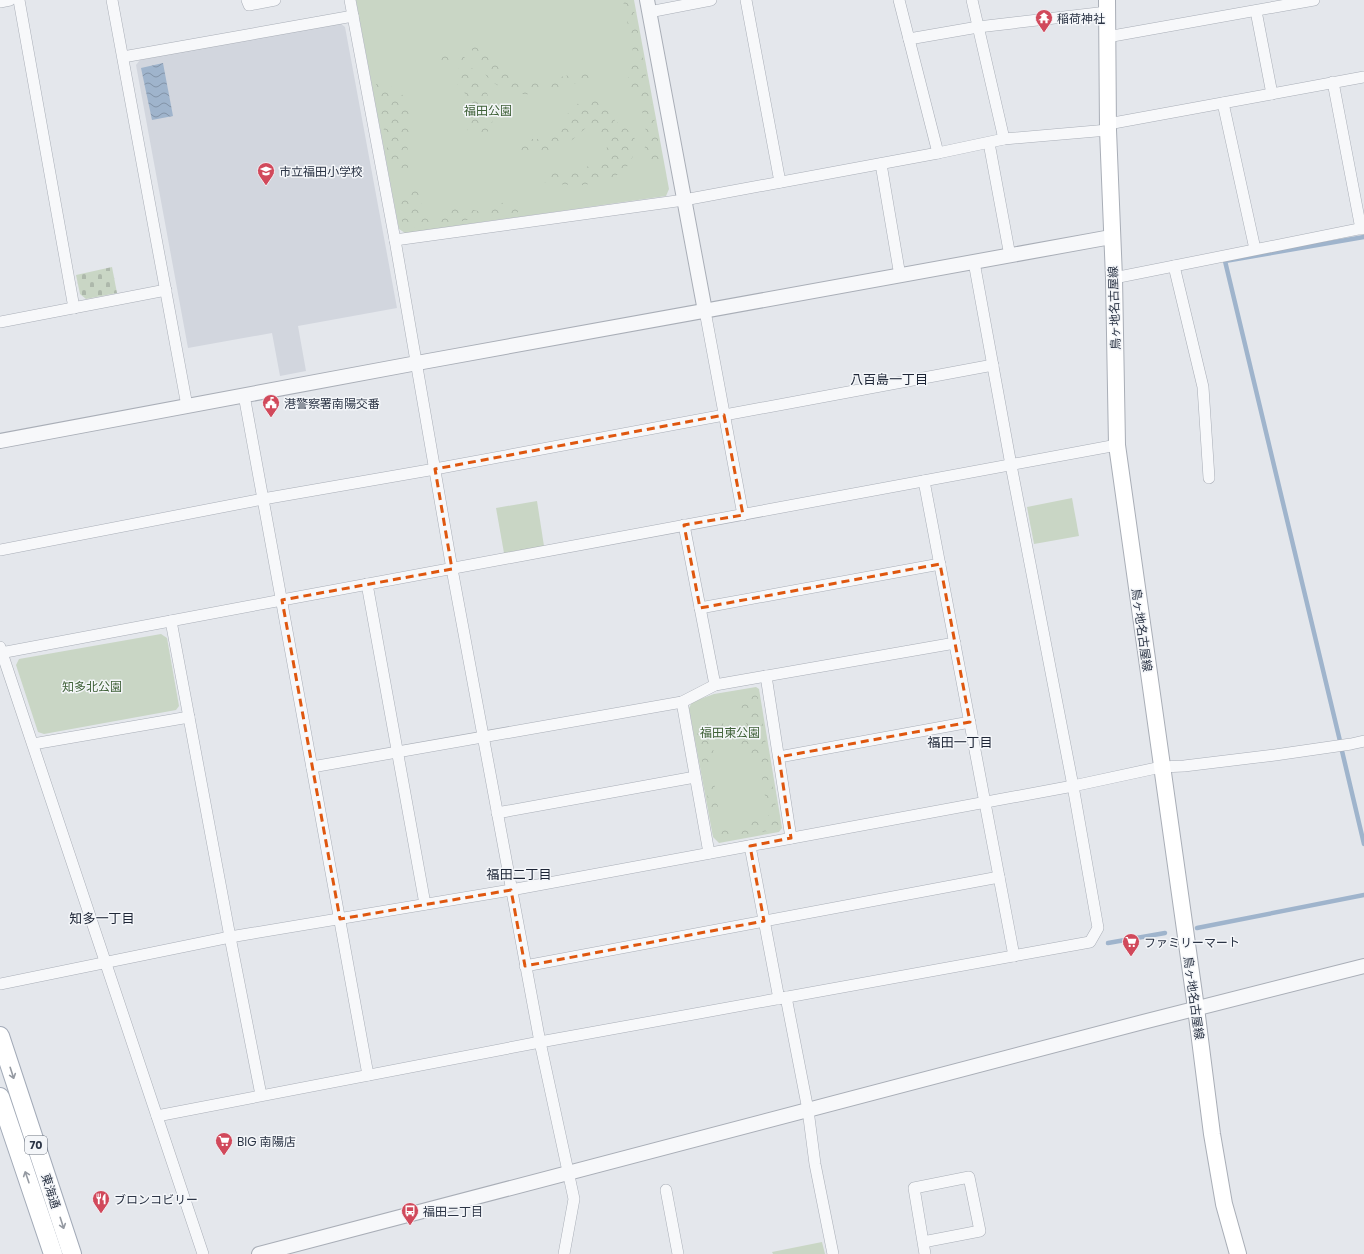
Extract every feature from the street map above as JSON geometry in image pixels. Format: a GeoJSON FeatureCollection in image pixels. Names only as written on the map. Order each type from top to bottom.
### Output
{"type":"FeatureCollection","features":[{"type":"Feature","properties":{"kind":"main road","name":"鳥ヶ地名古屋線"},"geometry":{"type":"LineString","coordinates":[[1107,6],[1108,127],[1111,237],[1114,278],[1117,446],[1196,1008],[1213,1141],[1224,1204],[1238,1254]]}},
{"type":"Feature","properties":{"kind":"main road","name":"東海通"},"geometry":{"type":"LineString","coordinates":[[0,1036],[72,1254]]}},
{"type":"Feature","properties":{"kind":"main road","name":"東海通"},"geometry":{"type":"LineString","coordinates":[[0,1097],[53,1254]]}},
{"type":"Feature","properties":{"kind":"street"},"geometry":{"type":"LineString","coordinates":[[0,2],[10,0]]}},
{"type":"Feature","properties":{"kind":"street"},"geometry":{"type":"LineString","coordinates":[[19,0],[74,308]]}},
{"type":"Feature","properties":{"kind":"street"},"geometry":{"type":"LineString","coordinates":[[112,0],[187,406]]}},
{"type":"Feature","properties":{"kind":"street"},"geometry":{"type":"LineString","coordinates":[[248,0],[249,5],[275,0]]}},
{"type":"Feature","properties":{"kind":"street"},"geometry":{"type":"LineString","coordinates":[[350,0],[396,240],[452,568],[525,966],[574,1199],[564,1254]]}},
{"type":"Feature","properties":{"kind":"street"},"geometry":{"type":"LineString","coordinates":[[710,0],[648,6],[743,515]]}},
{"type":"Feature","properties":{"kind":"street"},"geometry":{"type":"LineString","coordinates":[[746,0],[780,182]]}},
{"type":"Feature","properties":{"kind":"street"},"geometry":{"type":"LineString","coordinates":[[899,0],[938,153]]}},
{"type":"Feature","properties":{"kind":"street"},"geometry":{"type":"LineString","coordinates":[[972,0],[1004,139]]}},
{"type":"Feature","properties":{"kind":"street"},"geometry":{"type":"LineString","coordinates":[[1107,37],[1314,0]]}},
{"type":"Feature","properties":{"kind":"street"},"geometry":{"type":"LineString","coordinates":[[909,39],[1107,6]]}},
{"type":"Feature","properties":{"kind":"street"},"geometry":{"type":"LineString","coordinates":[[1256,11],[1272,94]]}},
{"type":"Feature","properties":{"kind":"street"},"geometry":{"type":"LineString","coordinates":[[123,57],[353,16]]}},
{"type":"Feature","properties":{"kind":"street"},"geometry":{"type":"LineString","coordinates":[[396,240],[684,200],[938,153],[1004,139],[1108,127],[1364,76]]}},
{"type":"Feature","properties":{"kind":"street"},"geometry":{"type":"LineString","coordinates":[[1114,278],[1362,228],[1333,82]]}},
{"type":"Feature","properties":{"kind":"street"},"geometry":{"type":"LineString","coordinates":[[1223,103],[1255,250]]}},
{"type":"Feature","properties":{"kind":"street"},"geometry":{"type":"LineString","coordinates":[[989,142],[1010,256]]}},
{"type":"Feature","properties":{"kind":"street"},"geometry":{"type":"LineString","coordinates":[[880,164],[900,276]]}},
{"type":"Feature","properties":{"kind":"street"},"geometry":{"type":"LineString","coordinates":[[0,441],[416,363],[1111,237]]}},
{"type":"Feature","properties":{"kind":"street"},"geometry":{"type":"LineString","coordinates":[[157,1116],[540,1042],[1090,942],[1098,928],[1073,786],[1011,465],[974,262]]}},
{"type":"Feature","properties":{"kind":"street"},"geometry":{"type":"LineString","coordinates":[[1174,266],[1203,387],[1210,478]]}},
{"type":"Feature","properties":{"kind":"street"},"geometry":{"type":"LineString","coordinates":[[0,322],[166,290]]}},
{"type":"Feature","properties":{"kind":"street"},"geometry":{"type":"LineString","coordinates":[[0,550],[263,499],[435,469],[993,365]]}},
{"type":"Feature","properties":{"kind":"street"},"geometry":{"type":"LineString","coordinates":[[244,395],[368,1075]]}},
{"type":"Feature","properties":{"kind":"street"},"geometry":{"type":"LineString","coordinates":[[203,1254],[1,651],[171,621],[1117,446]]}},
{"type":"Feature","properties":{"kind":"street"},"geometry":{"type":"LineString","coordinates":[[924,481],[1014,956]]}},
{"type":"Feature","properties":{"kind":"street"},"geometry":{"type":"LineString","coordinates":[[684,526],[715,685]]}},
{"type":"Feature","properties":{"kind":"street"},"geometry":{"type":"LineString","coordinates":[[700,608],[940,564]]}},
{"type":"Feature","properties":{"kind":"street"},"geometry":{"type":"LineString","coordinates":[[367,584],[425,904]]}},
{"type":"Feature","properties":{"kind":"street"},"geometry":{"type":"LineString","coordinates":[[171,621],[261,1095]]}},
{"type":"Feature","properties":{"kind":"street"},"geometry":{"type":"LineString","coordinates":[[312,768],[682,702],[715,685],[955,643]]}},
{"type":"Feature","properties":{"kind":"street"},"geometry":{"type":"LineString","coordinates":[[766,676],[791,838]]}},
{"type":"Feature","properties":{"kind":"street"},"geometry":{"type":"LineString","coordinates":[[682,702],[709,853]]}},
{"type":"Feature","properties":{"kind":"street"},"geometry":{"type":"LineString","coordinates":[[33,744],[189,717]]}},
{"type":"Feature","properties":{"kind":"street"},"geometry":{"type":"LineString","coordinates":[[778,757],[970,722]]}},
{"type":"Feature","properties":{"kind":"street"},"geometry":{"type":"LineString","coordinates":[[0,984],[230,937],[511,890],[1073,786],[1161,767],[1184,766],[1268,756],[1364,741]]}},
{"type":"Feature","properties":{"kind":"street"},"geometry":{"type":"LineString","coordinates":[[497,814],[695,777]]}},
{"type":"Feature","properties":{"kind":"street"},"geometry":{"type":"LineString","coordinates":[[750,846],[764,921],[808,1110],[815,1164],[833,1254]]}},
{"type":"Feature","properties":{"kind":"street"},"geometry":{"type":"LineString","coordinates":[[525,966],[999,877]]}},
{"type":"Feature","properties":{"kind":"street"},"geometry":{"type":"LineString","coordinates":[[259,1254],[1196,1008],[1364,966]]}},
{"type":"Feature","properties":{"kind":"street"},"geometry":{"type":"LineString","coordinates":[[922,1242],[980,1231],[968,1177],[914,1188],[922,1242],[924,1254]]}},
{"type":"Feature","properties":{"kind":"street"},"geometry":{"type":"LineString","coordinates":[[666,1190],[678,1254]]}},
{"type":"Feature","properties":{"kind":"highlighted area"},"geometry":{"type":"Polygon","coordinates":[[[724,415],[743,515],[684,525],[700,608],[940,564],[970,722],[779,757],[791,838],[750,846],[764,921],[525,966],[511,890],[340,919],[282,600],[452,569],[435,469],[724,415]]]}},
{"type":"Feature","properties":{"kind":"shaded area","name":"市立福田小学校"},"geometry":{"type":"Polygon","coordinates":[[[339,22],[345,27],[397,308],[298,326],[306,371],[280,376],[272,333],[188,348],[136,65],[140,60],[339,22]]]}},
{"type":"Feature","properties":{"kind":"green space","name":"福田公園"},"geometry":{"type":"Polygon","coordinates":[[[356,0],[634,0],[669,189],[666,196],[405,233],[399,229],[356,0]]]}},
{"type":"Feature","properties":{"kind":"green space"},"geometry":{"type":"Polygon","coordinates":[[[623,0],[632,0],[662,161],[658,163],[652,164],[644,158],[646,132],[643,114],[628,85],[628,78],[634,57],[623,0]]]}},
{"type":"Feature","properties":{"kind":"green space"},"geometry":{"type":"Polygon","coordinates":[[[472,42],[522,85],[589,71],[593,74],[594,79],[530,94],[520,94],[496,85],[488,78],[471,48],[470,44],[472,42]]]}},
{"type":"Feature","properties":{"kind":"green space"},"geometry":{"type":"Polygon","coordinates":[[[461,52],[480,79],[488,96],[491,106],[492,129],[482,134],[477,135],[472,133],[465,126],[467,101],[464,92],[454,81],[455,75],[459,69],[456,61],[453,61],[446,67],[441,68],[437,65],[441,56],[461,52]]]}},
{"type":"Feature","properties":{"kind":"green space"},"geometry":{"type":"Polygon","coordinates":[[[384,79],[390,84],[393,91],[405,96],[409,104],[411,115],[411,133],[407,144],[409,160],[408,168],[401,171],[393,171],[390,165],[376,85],[378,81],[384,79]]]}},
{"type":"Feature","properties":{"kind":"green space"},"geometry":{"type":"Polygon","coordinates":[[[586,99],[597,100],[610,106],[615,121],[632,134],[636,145],[632,159],[627,167],[621,172],[613,177],[594,184],[572,185],[543,182],[545,175],[553,170],[569,172],[579,170],[592,165],[606,153],[607,147],[601,134],[600,125],[595,123],[588,126],[572,140],[545,152],[538,151],[529,156],[520,155],[517,150],[521,142],[531,139],[541,139],[551,133],[574,106],[586,99]]]}},
{"type":"Feature","properties":{"kind":"green space"},"geometry":{"type":"Polygon","coordinates":[[[403,191],[418,191],[424,214],[432,216],[458,207],[484,211],[499,203],[508,206],[520,204],[520,209],[517,213],[477,218],[438,226],[430,224],[410,228],[405,227],[403,223],[399,204],[403,191]]]}},
{"type":"Feature","properties":{"kind":"green space"},"geometry":{"type":"Polygon","coordinates":[[[112,267],[117,293],[86,299],[80,294],[76,275],[112,267]]]}},
{"type":"Feature","properties":{"kind":"green space"},"geometry":{"type":"Polygon","coordinates":[[[1072,498],[1079,536],[1034,544],[1027,507],[1072,498]]]}},
{"type":"Feature","properties":{"kind":"green space"},"geometry":{"type":"Polygon","coordinates":[[[537,501],[544,546],[504,553],[496,508],[537,501]]]}},
{"type":"Feature","properties":{"kind":"green space","name":"知多北公園"},"geometry":{"type":"Polygon","coordinates":[[[161,634],[167,638],[179,706],[176,710],[44,734],[38,732],[16,665],[19,659],[161,634]]]}},
{"type":"Feature","properties":{"kind":"green space","name":"福田東公園"},"geometry":{"type":"Polygon","coordinates":[[[756,687],[759,689],[782,828],[779,832],[719,843],[713,837],[689,708],[692,702],[714,694],[756,687]]]}},
{"type":"Feature","properties":{"kind":"green space"},"geometry":{"type":"Polygon","coordinates":[[[756,692],[759,701],[779,826],[778,829],[721,840],[718,839],[715,834],[722,830],[750,824],[754,820],[767,819],[769,810],[762,783],[763,767],[760,758],[757,754],[743,754],[738,747],[740,736],[746,735],[750,731],[744,719],[741,699],[738,693],[756,692]]]}},
{"type":"Feature","properties":{"kind":"green space"},"geometry":{"type":"Polygon","coordinates":[[[714,718],[722,720],[723,730],[711,740],[714,753],[710,766],[706,768],[703,766],[697,736],[698,732],[714,718]]]}},
{"type":"Feature","properties":{"kind":"green space"},"geometry":{"type":"Polygon","coordinates":[[[711,783],[714,784],[716,790],[716,799],[720,815],[715,821],[711,817],[706,789],[706,787],[711,783]]]}},
{"type":"Feature","properties":{"kind":"green space"},"geometry":{"type":"Polygon","coordinates":[[[822,1242],[825,1254],[773,1254],[772,1252],[822,1242]]]}},
{"type":"Feature","properties":{"kind":"water"},"geometry":{"type":"Polygon","coordinates":[[[163,63],[173,116],[152,120],[141,68],[163,63]]]}},
{"type":"Feature","properties":{"kind":"waterway"},"geometry":{"type":"LineString","coordinates":[[1340,741],[1225,261],[1364,237]]}},
{"type":"Feature","properties":{"kind":"waterway"},"geometry":{"type":"LineString","coordinates":[[1342,751],[1364,844]]}},
{"type":"Feature","properties":{"kind":"waterway"},"geometry":{"type":"LineString","coordinates":[[1197,928],[1364,895]]}},
{"type":"Feature","properties":{"kind":"waterway"},"geometry":{"type":"LineString","coordinates":[[1108,943],[1165,933]]}},
{"type":"Feature","properties":{"kind":"place","name":"稲荷神社"},"geometry":{"type":"Point","coordinates":[1044,33]}},
{"type":"Feature","properties":{"kind":"place","name":"市立福田小学校"},"geometry":{"type":"Point","coordinates":[266,186]}},
{"type":"Feature","properties":{"kind":"place","name":"港警察署南陽交番"},"geometry":{"type":"Point","coordinates":[271,418]}},
{"type":"Feature","properties":{"kind":"place","name":"ファミリーマート"},"geometry":{"type":"Point","coordinates":[1131,957]}},
{"type":"Feature","properties":{"kind":"place","name":"BIG 南陽店"},"geometry":{"type":"Point","coordinates":[224,1156]}},
{"type":"Feature","properties":{"kind":"place","name":"ブロンコビリー"},"geometry":{"type":"Point","coordinates":[101,1214]}},
{"type":"Feature","properties":{"kind":"place","name":"福田二丁目"},"geometry":{"type":"Point","coordinates":[410,1226]}},
{"type":"Feature","properties":{"kind":"district","name":"八百島一丁目"},"geometry":{"type":"Point","coordinates":[889,379]}},
{"type":"Feature","properties":{"kind":"district","name":"福田一丁目"},"geometry":{"type":"Point","coordinates":[960,742]}},
{"type":"Feature","properties":{"kind":"district","name":"福田二丁目"},"geometry":{"type":"Point","coordinates":[519,874]}},
{"type":"Feature","properties":{"kind":"district","name":"知多一丁目"},"geometry":{"type":"Point","coordinates":[102,918]}}]}
